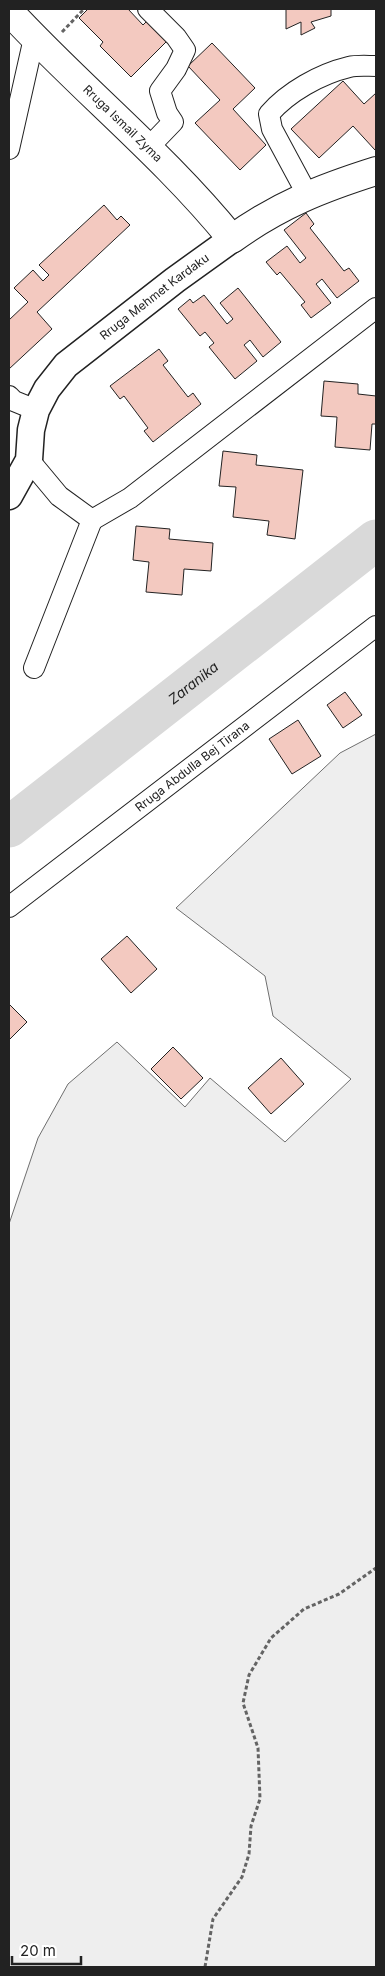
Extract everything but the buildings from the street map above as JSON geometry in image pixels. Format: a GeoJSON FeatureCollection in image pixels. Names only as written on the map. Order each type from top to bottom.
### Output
{"type":"FeatureCollection","features":[{"type":"Feature","properties":{"kind":"main road","name":"Rruga Ismail Zyma"},"geometry":{"type":"LineString","coordinates":[[9,11],[203,202],[232,239]]}},
{"type":"Feature","properties":{"kind":"main road","name":"Rruga Mehmet Kardaku"},"geometry":{"type":"LineString","coordinates":[[232,239],[256,222],[307,194],[376,171]]}},
{"type":"Feature","properties":{"kind":"street"},"geometry":{"type":"LineString","coordinates":[[148,9],[176,37],[185,50],[176,69],[160,91],[167,113],[173,122],[148,148]]}},
{"type":"Feature","properties":{"kind":"street"},"geometry":{"type":"LineString","coordinates":[[9,149],[40,43]]}},
{"type":"Feature","properties":{"kind":"street"},"geometry":{"type":"LineString","coordinates":[[307,194],[272,129],[268,114],[280,102],[321,77],[350,67],[376,66]]}},
{"type":"Feature","properties":{"kind":"street","name":"Rruga Mehmet Kardaku"},"geometry":{"type":"LineString","coordinates":[[9,496],[29,460],[31,430],[36,410],[47,389],[66,366],[175,280],[232,239]]}},
{"type":"Feature","properties":{"kind":"street"},"geometry":{"type":"LineString","coordinates":[[34,668],[92,520],[130,498],[376,308]]}},
{"type":"Feature","properties":{"kind":"street"},"geometry":{"type":"LineString","coordinates":[[9,396],[14,401],[36,410]]}},
{"type":"Feature","properties":{"kind":"street"},"geometry":{"type":"LineString","coordinates":[[29,460],[59,496],[92,520]]}},
{"type":"Feature","properties":{"kind":"street","name":"Rruga Abdulla Bej Tirana"},"geometry":{"type":"LineString","coordinates":[[9,907],[376,626]]}},
{"type":"Feature","properties":{"kind":"path"},"geometry":{"type":"LineString","coordinates":[[40,43],[84,9]]}},
{"type":"Feature","properties":{"kind":"path"},"geometry":{"type":"LineString","coordinates":[[204,1967],[213,1919],[242,1877],[249,1854],[251,1826],[260,1800],[258,1748],[243,1703],[249,1674],[271,1638],[304,1609],[339,1594],[376,1568]]}},
{"type":"Feature","properties":{"kind":"shaded area"},"geometry":{"type":"Polygon","coordinates":[[[376,734],[376,1967],[9,1967],[9,1224],[38,1138],[68,1084],[117,1042],[185,1107],[210,1078],[285,1142],[351,1079],[273,1016],[265,976],[176,908],[340,753],[376,734]]]}},
{"type":"Feature","properties":{"kind":"waterway","name":"Zaranika"},"geometry":{"type":"LineString","coordinates":[[9,827],[376,540]]}}]}
